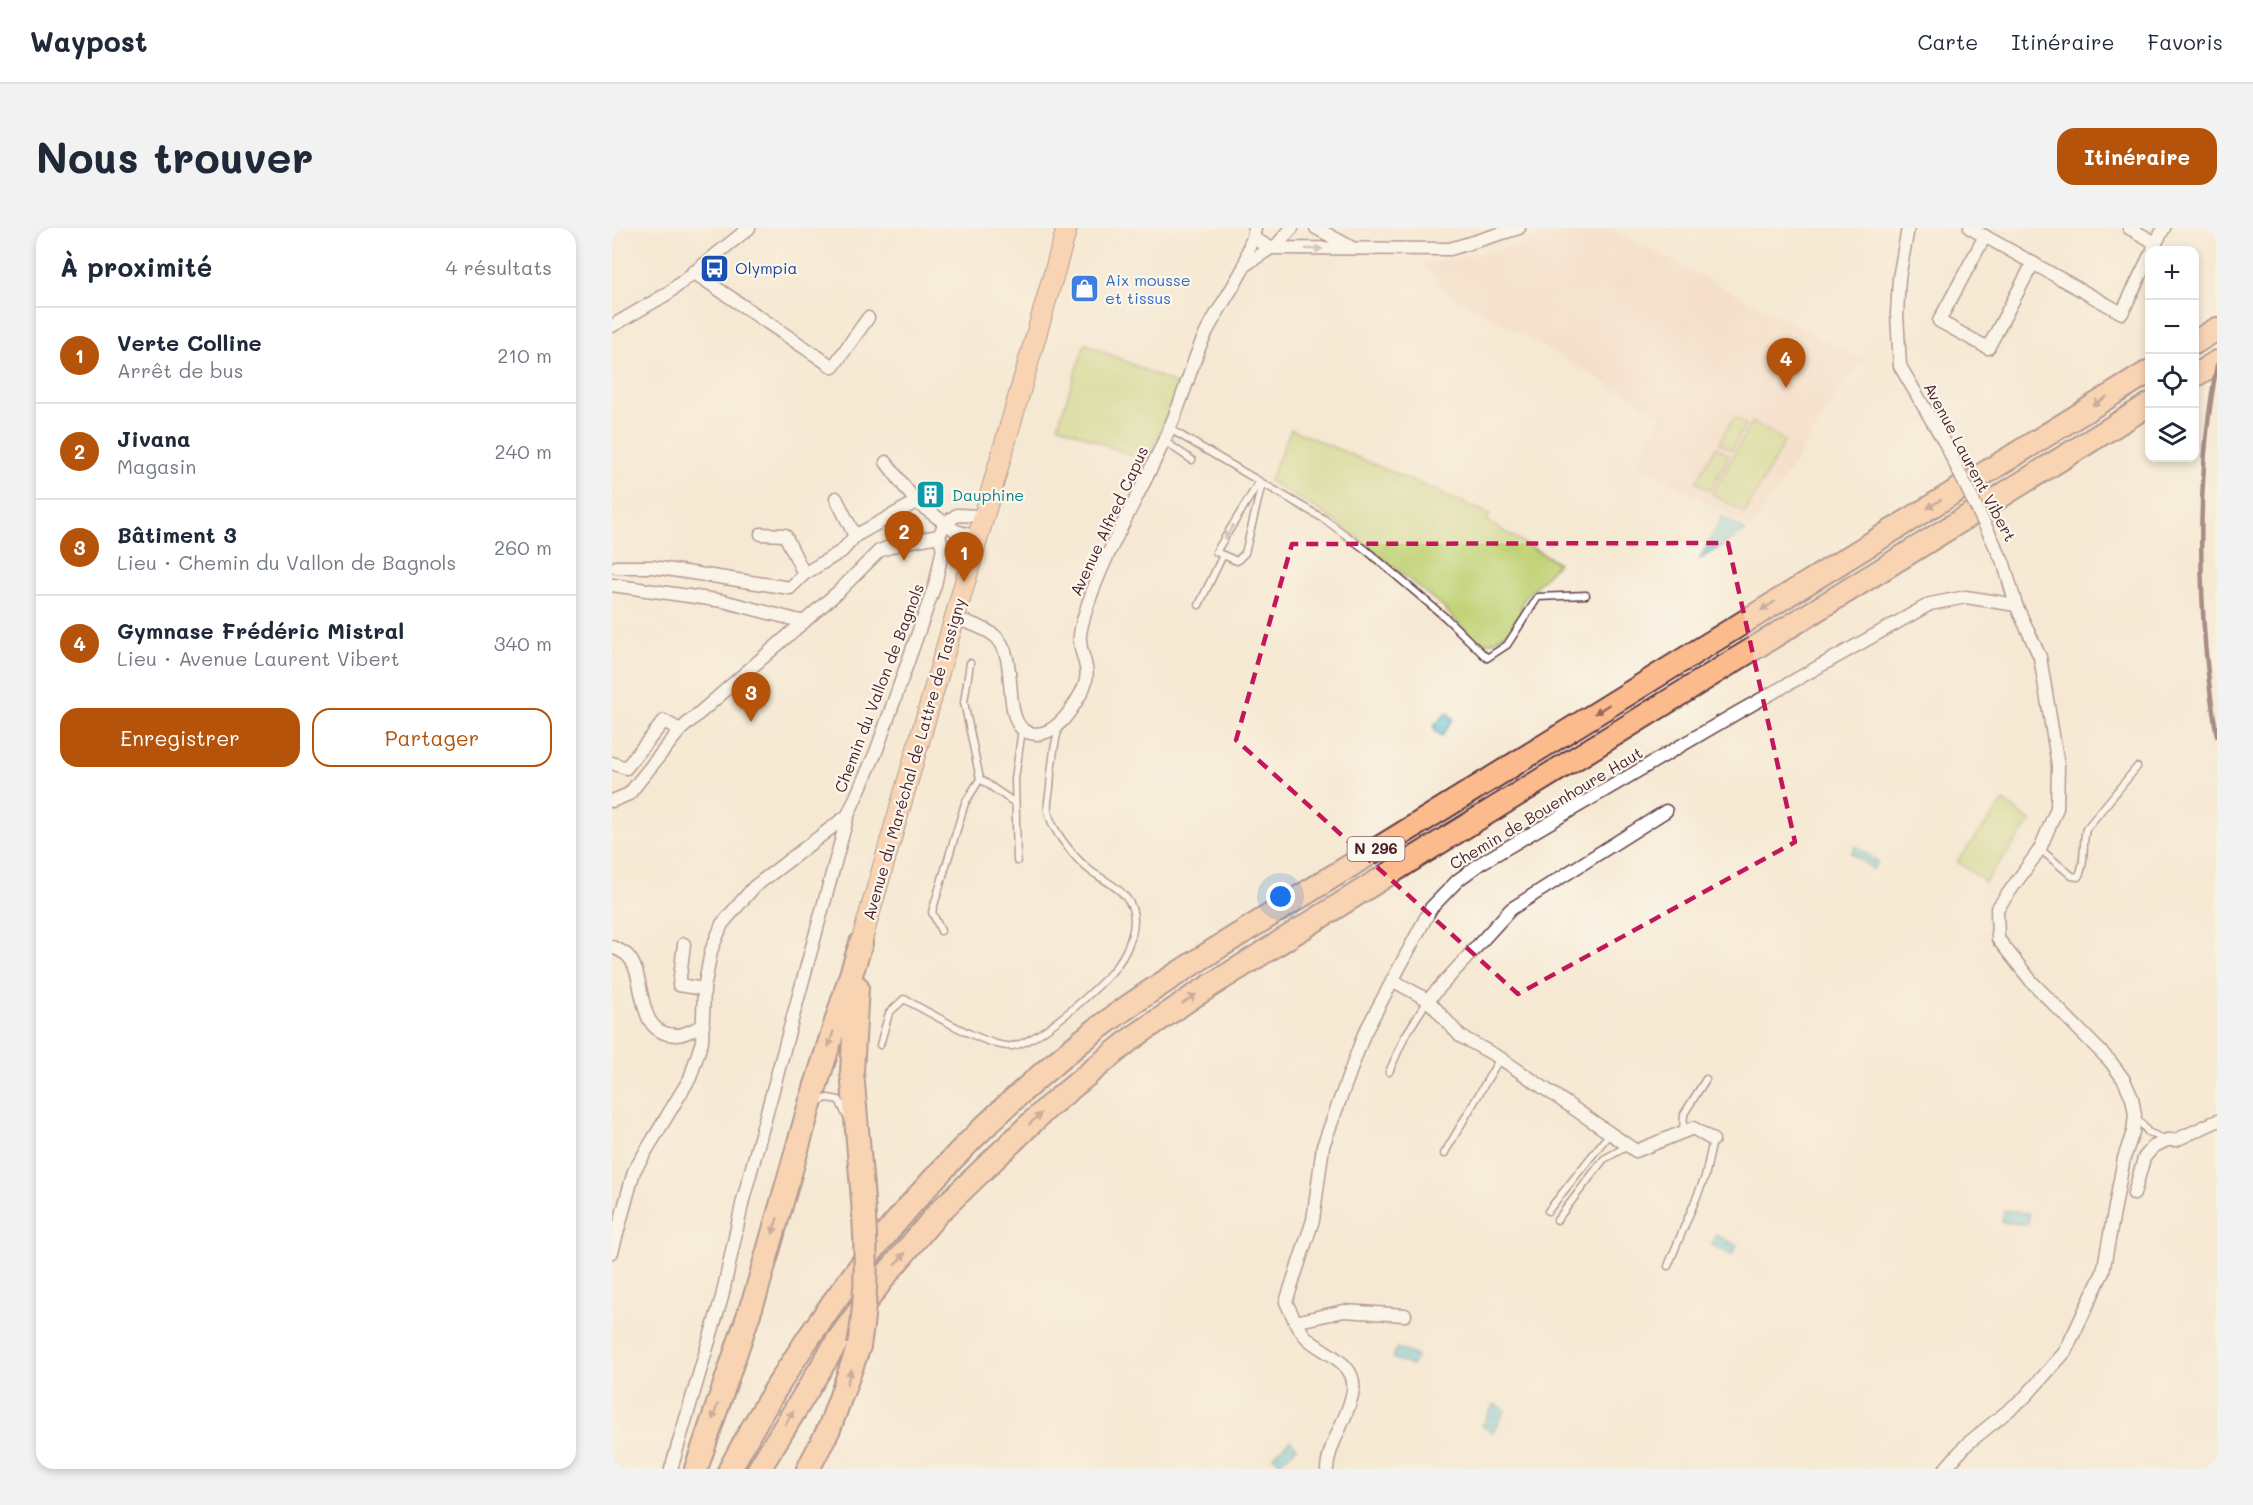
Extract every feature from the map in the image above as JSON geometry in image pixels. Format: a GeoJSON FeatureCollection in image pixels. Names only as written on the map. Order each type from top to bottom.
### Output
{"type":"FeatureCollection","features":[{"type":"Feature","properties":{"kind":"highway"},"geometry":{"type":"LineString","coordinates":[[2199,340],[2217,329]]}},
{"type":"Feature","properties":{"kind":"highway"},"geometry":{"type":"LineString","coordinates":[[2199,373],[2217,362]]}},
{"type":"Feature","properties":{"kind":"highway","name":"N 296"},"geometry":{"type":"LineString","coordinates":[[730,1469],[798,1352],[850,1279],[902,1214],[956,1154],[1018,1094],[1084,1039],[1250,927],[2145,373]]}},
{"type":"Feature","properties":{"kind":"highway","name":"N 296"},"geometry":{"type":"LineString","coordinates":[[759,1469],[838,1340],[885,1276],[937,1214],[1048,1107],[1123,1046],[1194,996],[1416,857],[2145,407]]}},
{"type":"Feature","properties":{"kind":"highway"},"geometry":{"type":"LineString","coordinates":[[696,1469],[756,1293],[810,1104],[861,943]]}},
{"type":"Feature","properties":{"kind":"highway"},"geometry":{"type":"LineString","coordinates":[[808,1469],[829,1429],[859,1347],[866,1287],[861,1176],[852,1072],[861,943]]}},
{"type":"Feature","properties":{"kind":"main road","name":"Avenue du Maréchal de Lattre de Tassigny"},"geometry":{"type":"LineString","coordinates":[[861,943],[1066,228]]}},
{"type":"Feature","properties":{"kind":"street"},"geometry":{"type":"LineString","coordinates":[[612,326],[667,294],[749,228]]}},
{"type":"Feature","properties":{"kind":"street"},"geometry":{"type":"LineString","coordinates":[[1245,265],[1273,247],[1292,228]]}},
{"type":"Feature","properties":{"kind":"street"},"geometry":{"type":"LineString","coordinates":[[1316,228],[1353,248]]}},
{"type":"Feature","properties":{"kind":"street"},"geometry":{"type":"LineString","coordinates":[[1245,265],[1248,245],[1254,233],[1273,247],[1450,249],[1519,228]]}},
{"type":"Feature","properties":{"kind":"street","name":"Avenue Laurent Vibert"},"geometry":{"type":"LineString","coordinates":[[1908,228],[1899,278],[1897,314],[1900,366],[1945,442],[2004,564],[2016,605],[2040,657],[2058,765],[2057,808],[2040,849],[1997,909],[1998,939],[2032,982],[2110,1061],[2124,1080],[2132,1098],[2135,1115]]}},
{"type":"Feature","properties":{"kind":"street"},"geometry":{"type":"LineString","coordinates":[[1970,228],[2122,313],[2145,265]]}},
{"type":"Feature","properties":{"kind":"street"},"geometry":{"type":"LineString","coordinates":[[2128,228],[2153,246]]}},
{"type":"Feature","properties":{"kind":"street"},"geometry":{"type":"LineString","coordinates":[[2155,246],[2164,228]]}},
{"type":"Feature","properties":{"kind":"street"},"geometry":{"type":"LineString","coordinates":[[1985,236],[1939,321],[1988,348],[2033,263]]}},
{"type":"Feature","properties":{"kind":"street","name":"Avenue Alfred Capus"},"geometry":{"type":"LineString","coordinates":[[1059,724],[1081,694],[1089,670],[1080,636],[1088,604],[1110,550],[1170,429],[1200,345],[1245,265]]}},
{"type":"Feature","properties":{"kind":"street"},"geometry":{"type":"LineString","coordinates":[[693,272],[833,367],[868,318]]}},
{"type":"Feature","properties":{"kind":"street"},"geometry":{"type":"LineString","coordinates":[[886,462],[916,502],[956,531],[977,537]]}},
{"type":"Feature","properties":{"kind":"street"},"geometry":{"type":"LineString","coordinates":[[836,498],[855,536]]}},
{"type":"Feature","properties":{"kind":"street"},"geometry":{"type":"LineString","coordinates":[[616,567],[653,567],[790,588],[804,574],[842,551],[855,536],[916,502]]}},
{"type":"Feature","properties":{"kind":"street"},"geometry":{"type":"LineString","coordinates":[[945,523],[957,515],[983,516]]}},
{"type":"Feature","properties":{"kind":"street","name":"Chemin du Vallon de Bagnols"},"geometry":{"type":"LineString","coordinates":[[612,1252],[634,1171],[690,1078],[702,1041],[704,988],[711,951],[722,924],[754,887],[848,815],[876,752],[935,585],[943,548],[939,536],[945,523]]}},
{"type":"Feature","properties":{"kind":"street"},"geometry":{"type":"LineString","coordinates":[[761,534],[785,535],[804,574]]}},
{"type":"Feature","properties":{"kind":"street"},"geometry":{"type":"LineString","coordinates":[[612,801],[629,794],[680,730],[804,622],[879,551],[901,543],[939,536]]}},
{"type":"Feature","properties":{"kind":"street"},"geometry":{"type":"LineString","coordinates":[[612,585],[723,601],[804,622]]}},
{"type":"Feature","properties":{"kind":"street","name":"Chemin de Bouenhoure Haut"},"geometry":{"type":"LineString","coordinates":[[1295,1322],[1286,1302],[1313,1220],[1323,1146],[1364,1034],[1431,908],[1458,880],[1481,863],[1930,604],[1966,597],[2016,605]]}},
{"type":"Feature","properties":{"kind":"street"},"geometry":{"type":"LineString","coordinates":[[954,618],[970,622],[996,636],[1008,654],[1014,719],[1022,729],[1043,734],[1059,724]]}},
{"type":"Feature","properties":{"kind":"street"},"geometry":{"type":"LineString","coordinates":[[612,763],[626,768],[664,721],[680,730]]}},
{"type":"Feature","properties":{"kind":"street"},"geometry":{"type":"LineString","coordinates":[[1428,1000],[1510,909],[1666,811]]}},
{"type":"Feature","properties":{"kind":"street"},"geometry":{"type":"LineString","coordinates":[[671,1469],[723,1297],[742,1200],[848,815]]}},
{"type":"Feature","properties":{"kind":"street"},"geometry":{"type":"LineString","coordinates":[[684,944],[679,985],[704,988]]}},
{"type":"Feature","properties":{"kind":"street"},"geometry":{"type":"LineString","coordinates":[[612,947],[627,954],[636,967],[645,1014],[659,1030],[677,1036],[703,1026]]}},
{"type":"Feature","properties":{"kind":"street"},"geometry":{"type":"LineString","coordinates":[[1392,980],[1428,1000],[1460,1036],[1500,1058],[1636,1151],[1693,1128],[1713,1140]]}},
{"type":"Feature","properties":{"kind":"street"},"geometry":{"type":"LineString","coordinates":[[1945,1469],[1967,1444],[2025,1397],[2065,1352],[2103,1272],[2124,1158],[2133,1132],[2135,1115]]}},
{"type":"Feature","properties":{"kind":"street"},"geometry":{"type":"LineString","coordinates":[[2134,1194],[2144,1158],[2153,1147],[2167,1140],[2176,1140],[2217,1121]]}},
{"type":"Feature","properties":{"kind":"street"},"geometry":{"type":"LineString","coordinates":[[1327,1469],[1334,1439],[1349,1405],[1353,1388],[1351,1376],[1335,1356],[1307,1338],[1295,1322],[1344,1311],[1405,1315]]}},
{"type":"Feature","properties":{"kind":"lane"},"geometry":{"type":"LineString","coordinates":[[1170,429],[1324,519],[1366,550],[1446,618],[1487,658],[1507,645],[1538,597],[1586,595]]}},
{"type":"Feature","properties":{"kind":"lane"},"geometry":{"type":"LineString","coordinates":[[1164,441],[1192,460]]}},
{"type":"Feature","properties":{"kind":"lane"},"geometry":{"type":"LineString","coordinates":[[1261,483],[1245,553],[1237,561],[1222,557],[1216,552],[1261,483]]}},
{"type":"Feature","properties":{"kind":"lane"},"geometry":{"type":"LineString","coordinates":[[1199,605],[1222,557]]}},
{"type":"Feature","properties":{"kind":"lane"},"geometry":{"type":"LineString","coordinates":[[941,931],[932,912],[965,803],[980,779],[964,702],[970,663]]}},
{"type":"Feature","properties":{"kind":"lane"},"geometry":{"type":"LineString","coordinates":[[880,1046],[889,1012],[904,999],[990,1042],[1002,1046],[1025,1044],[1046,1030],[1084,998],[1119,963],[1134,929],[1132,907],[1118,888],[1081,864],[1060,837],[1047,812],[1051,760],[1059,724]]}},
{"type":"Feature","properties":{"kind":"lane"},"geometry":{"type":"LineString","coordinates":[[1017,861],[1015,779],[1022,729]]}},
{"type":"Feature","properties":{"kind":"lane"},"geometry":{"type":"LineString","coordinates":[[2040,849],[2072,876],[2078,877],[2082,866],[2083,840],[2086,829],[2137,767]]}},
{"type":"Feature","properties":{"kind":"lane"},"geometry":{"type":"LineString","coordinates":[[980,779],[1015,803]]}},
{"type":"Feature","properties":{"kind":"lane"},"geometry":{"type":"LineString","coordinates":[[1389,1072],[1405,1036],[1428,1000]]}},
{"type":"Feature","properties":{"kind":"lane"},"geometry":{"type":"LineString","coordinates":[[1444,1154],[1500,1058]]}},
{"type":"Feature","properties":{"kind":"lane"},"geometry":{"type":"LineString","coordinates":[[1683,1132],[1684,1113],[1706,1079]]}},
{"type":"Feature","properties":{"kind":"lane"},"geometry":{"type":"LineString","coordinates":[[810,1104],[828,1098],[839,1100],[844,1107],[857,1150]]}},
{"type":"Feature","properties":{"kind":"lane"},"geometry":{"type":"LineString","coordinates":[[2135,1115],[2148,1132],[2167,1140]]}},
{"type":"Feature","properties":{"kind":"lane"},"geometry":{"type":"LineString","coordinates":[[1548,1211],[1610,1133]]}},
{"type":"Feature","properties":{"kind":"lane"},"geometry":{"type":"LineString","coordinates":[[1668,1266],[1705,1177],[1713,1140]]}},
{"type":"Feature","properties":{"kind":"lane"},"geometry":{"type":"LineString","coordinates":[[1557,1220],[1604,1159],[1629,1146]]}},
{"type":"Feature","properties":{"kind":"highlighted area"},"geometry":{"type":"Polygon","coordinates":[[[1728,543],[1795,842],[1518,994],[1236,740],[1292,544],[1728,543]]]}},
{"type":"Feature","properties":{"kind":"shaded area"},"geometry":{"type":"Polygon","coordinates":[[[1580,228],[1610,228],[1861,359],[1752,529],[1637,463],[1661,415],[1444,290],[1422,263],[1497,251],[1580,228]]]}},
{"type":"Feature","properties":{"kind":"green space"},"geometry":{"type":"Polygon","coordinates":[[[1085,343],[1180,386],[1146,462],[1058,425],[1085,343]]]}},
{"type":"Feature","properties":{"kind":"green space"},"geometry":{"type":"Polygon","coordinates":[[[1734,417],[1746,424],[1731,450],[1719,443],[1734,417]]]}},
{"type":"Feature","properties":{"kind":"green space"},"geometry":{"type":"Polygon","coordinates":[[[1752,422],[1785,441],[1745,513],[1712,494],[1752,422]]]}},
{"type":"Feature","properties":{"kind":"green space"},"geometry":{"type":"Polygon","coordinates":[[[1291,429],[1490,514],[1487,521],[1558,563],[1523,600],[1520,615],[1509,631],[1492,642],[1480,642],[1471,637],[1443,607],[1366,545],[1322,512],[1269,481],[1291,429]]]}},
{"type":"Feature","properties":{"kind":"green space"},"geometry":{"type":"Polygon","coordinates":[[[1716,447],[1729,455],[1710,490],[1696,482],[1716,447]]]}},
{"type":"Feature","properties":{"kind":"green space"},"geometry":{"type":"Polygon","coordinates":[[[2004,801],[2031,822],[1985,882],[1957,861],[2004,801]]]}},
{"type":"Feature","properties":{"kind":"water"},"geometry":{"type":"Polygon","coordinates":[[[1722,517],[1746,531],[1700,559],[1722,517]]]}},
{"type":"Feature","properties":{"kind":"water"},"geometry":{"type":"Polygon","coordinates":[[[1447,712],[1453,719],[1442,736],[1435,731],[1434,726],[1447,712]]]}},
{"type":"Feature","properties":{"kind":"water"},"geometry":{"type":"Polygon","coordinates":[[[1856,846],[1878,862],[1873,870],[1851,853],[1856,846]]]}},
{"type":"Feature","properties":{"kind":"water"},"geometry":{"type":"Polygon","coordinates":[[[2004,1210],[2029,1213],[2028,1225],[2002,1222],[2004,1210]]]}},
{"type":"Feature","properties":{"kind":"water"},"geometry":{"type":"Polygon","coordinates":[[[1716,1235],[1737,1245],[1732,1255],[1711,1245],[1716,1235]]]}},
{"type":"Feature","properties":{"kind":"water"},"geometry":{"type":"Polygon","coordinates":[[[1397,1348],[1417,1356],[1412,1366],[1392,1358],[1397,1348]]]}},
{"type":"Feature","properties":{"kind":"water"},"geometry":{"type":"Polygon","coordinates":[[[1494,1404],[1505,1410],[1493,1432],[1482,1426],[1494,1404]]]}},
{"type":"Feature","properties":{"kind":"water"},"geometry":{"type":"Polygon","coordinates":[[[1290,1440],[1297,1447],[1280,1463],[1273,1456],[1290,1440]]]}},
{"type":"Feature","properties":{"kind":"railway"},"geometry":{"type":"LineString","coordinates":[[2217,365],[2205,454],[2201,551],[2205,647],[2217,736]]}},
{"type":"Feature","properties":{"kind":"place","name":"Olympia"},"geometry":{"type":"Point","coordinates":[714,268]}},
{"type":"Feature","properties":{"kind":"place","name":"Aix mousse et tissus"},"geometry":{"type":"Point","coordinates":[1084,289]}},
{"type":"Feature","properties":{"kind":"place","name":"Gymnase Frédéric Mistral"},"geometry":{"type":"Point","coordinates":[1786,388]}},
{"type":"Feature","properties":{"kind":"place","name":"Dauphine"},"geometry":{"type":"Point","coordinates":[931,495]}},
{"type":"Feature","properties":{"kind":"place","name":"Jivana"},"geometry":{"type":"Point","coordinates":[904,561]}},
{"type":"Feature","properties":{"kind":"place","name":"Verte Colline"},"geometry":{"type":"Point","coordinates":[964,582]}},
{"type":"Feature","properties":{"kind":"place","name":"Bâtiment 3"},"geometry":{"type":"Point","coordinates":[751,722]}}]}
